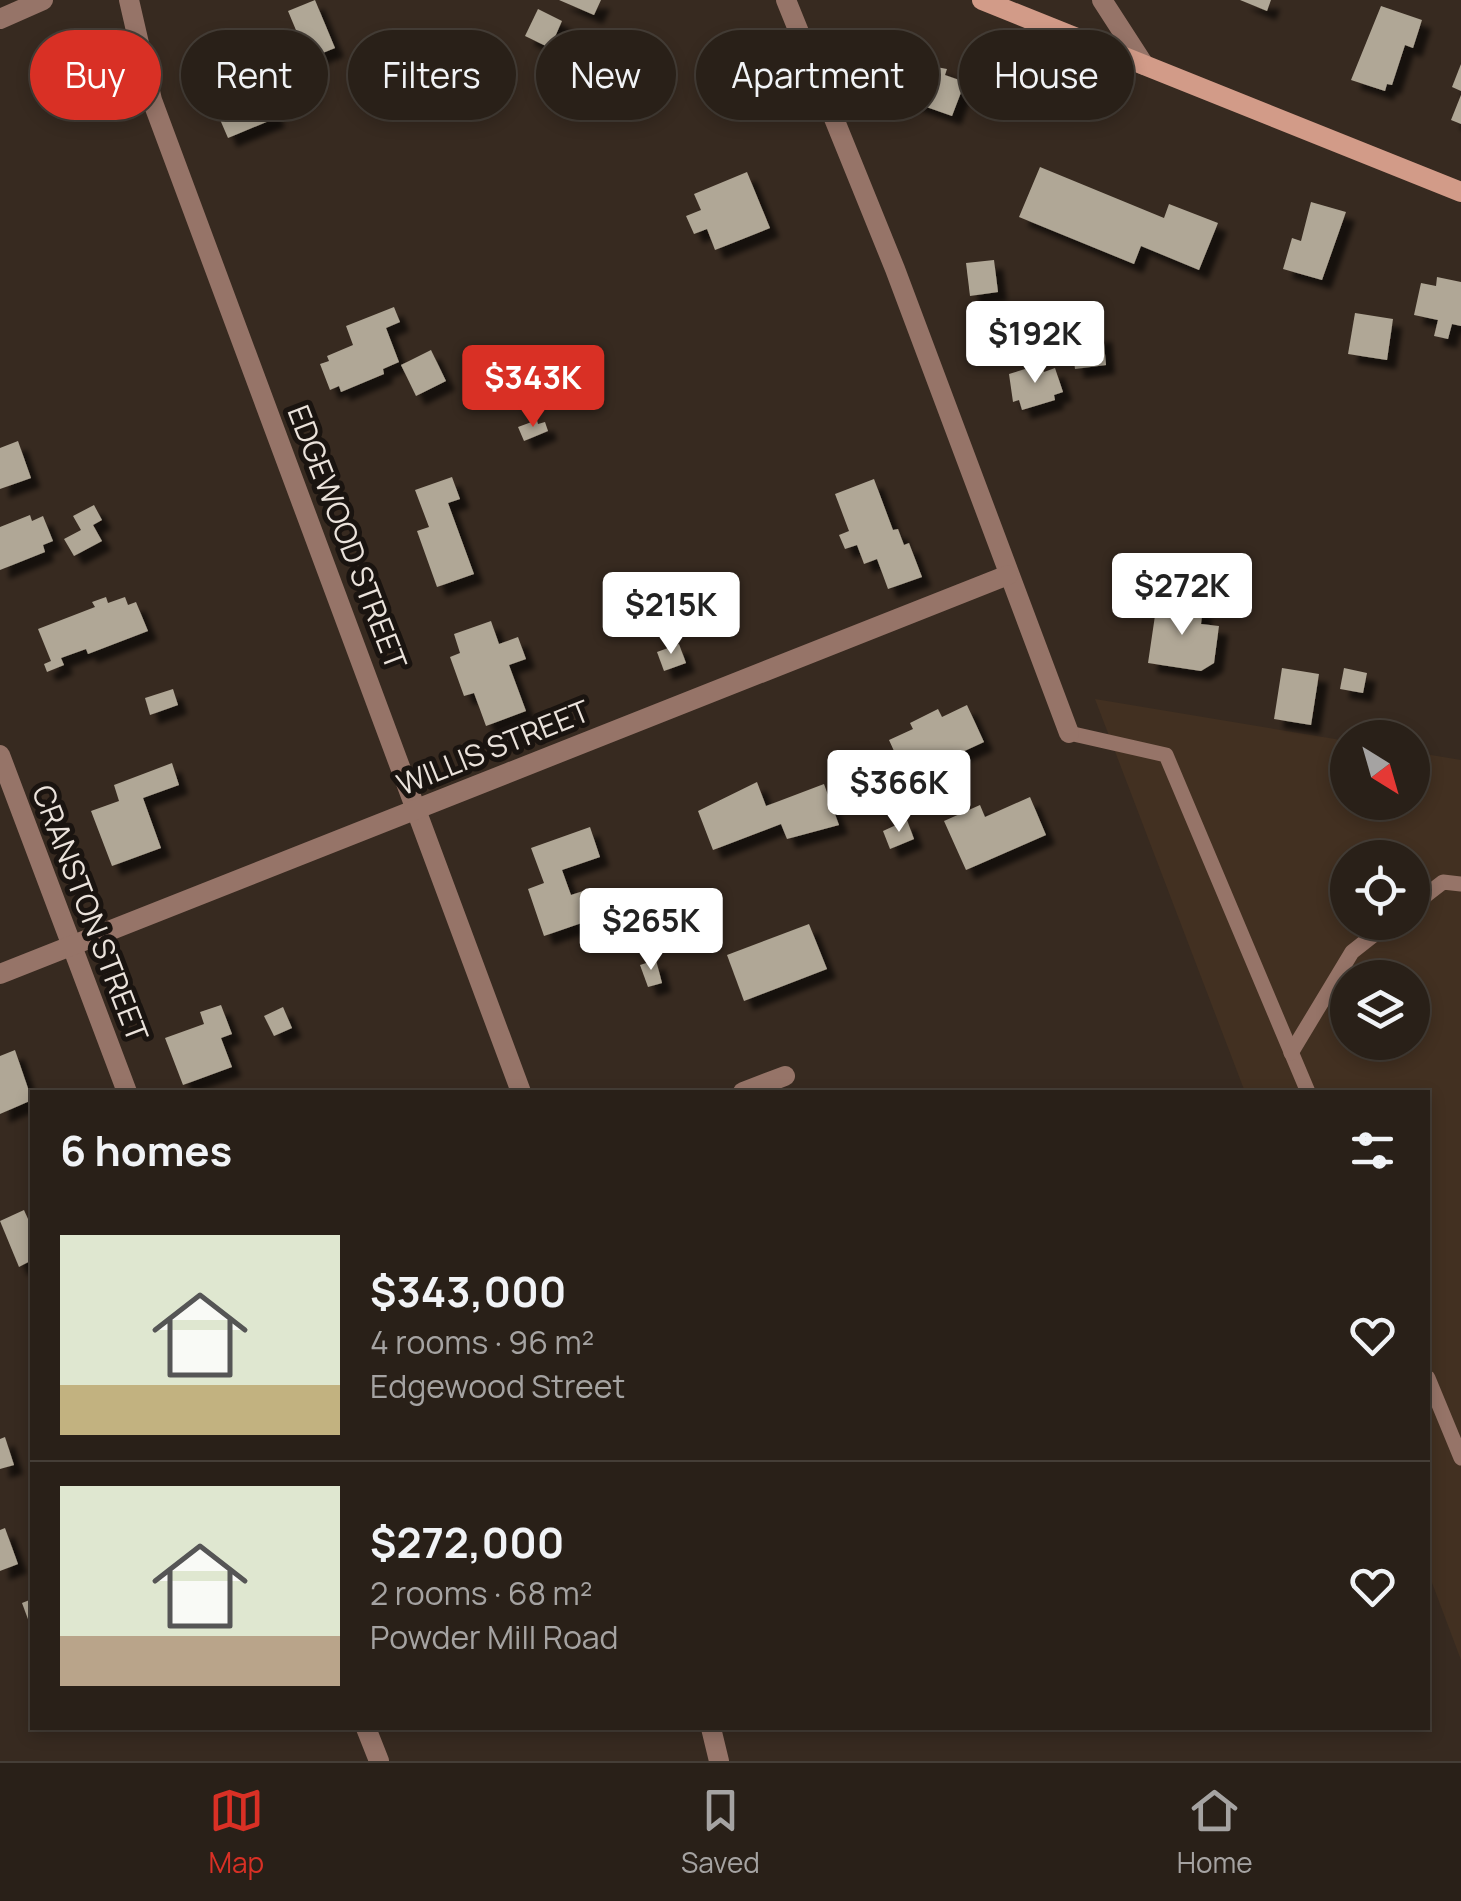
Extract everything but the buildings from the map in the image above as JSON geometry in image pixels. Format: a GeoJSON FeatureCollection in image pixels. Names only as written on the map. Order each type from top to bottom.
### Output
{"type":"FeatureCollection","features":[{"type":"Feature","properties":{"kind":"main road"},"geometry":{"type":"LineString","coordinates":[[982,0],[1461,192]]}},
{"type":"Feature","properties":{"kind":"street"},"geometry":{"type":"LineString","coordinates":[[0,19],[43,0]]}},
{"type":"Feature","properties":{"kind":"street","name":"EDGEWOOD STREET"},"geometry":{"type":"LineString","coordinates":[[129,0],[152,100],[520,1090]]}},
{"type":"Feature","properties":{"kind":"street"},"geometry":{"type":"LineString","coordinates":[[786,0],[894,269],[1069,733]]}},
{"type":"Feature","properties":{"kind":"street"},"geometry":{"type":"LineString","coordinates":[[1102,0],[1144,65]]}},
{"type":"Feature","properties":{"kind":"street","name":"WILLIS STREET"},"geometry":{"type":"LineString","coordinates":[[0,974],[1008,575]]}},
{"type":"Feature","properties":{"kind":"street","name":"CRANSTON STREET"},"geometry":{"type":"LineString","coordinates":[[0,755],[126,1090]]}},
{"type":"Feature","properties":{"kind":"street"},"geometry":{"type":"LineString","coordinates":[[748,1090],[785,1076]]}},
{"type":"Feature","properties":{"kind":"street"},"geometry":{"type":"LineString","coordinates":[[367,1730],[379,1761]]}},
{"type":"Feature","properties":{"kind":"street"},"geometry":{"type":"LineString","coordinates":[[711,1730],[719,1761]]}},
{"type":"Feature","properties":{"kind":"lane"},"geometry":{"type":"LineString","coordinates":[[1069,733],[1166,755],[1307,1090]]}},
{"type":"Feature","properties":{"kind":"lane"},"geometry":{"type":"LineString","coordinates":[[1430,892],[1443,882],[1461,884]]}},
{"type":"Feature","properties":{"kind":"lane"},"geometry":{"type":"LineString","coordinates":[[1291,1052],[1352,952],[1367,940]]}},
{"type":"Feature","properties":{"kind":"lane"},"geometry":{"type":"LineString","coordinates":[[1430,1383],[1461,1458]]}},
{"type":"Feature","properties":{"kind":"shaded area"},"geometry":{"type":"Polygon","coordinates":[[[1095,699],[1330,738],[1330,820],[1430,820],[1430,755],[1461,760],[1461,1660],[1430,1577],[1430,1090],[1244,1090],[1095,699]]]}}]}
